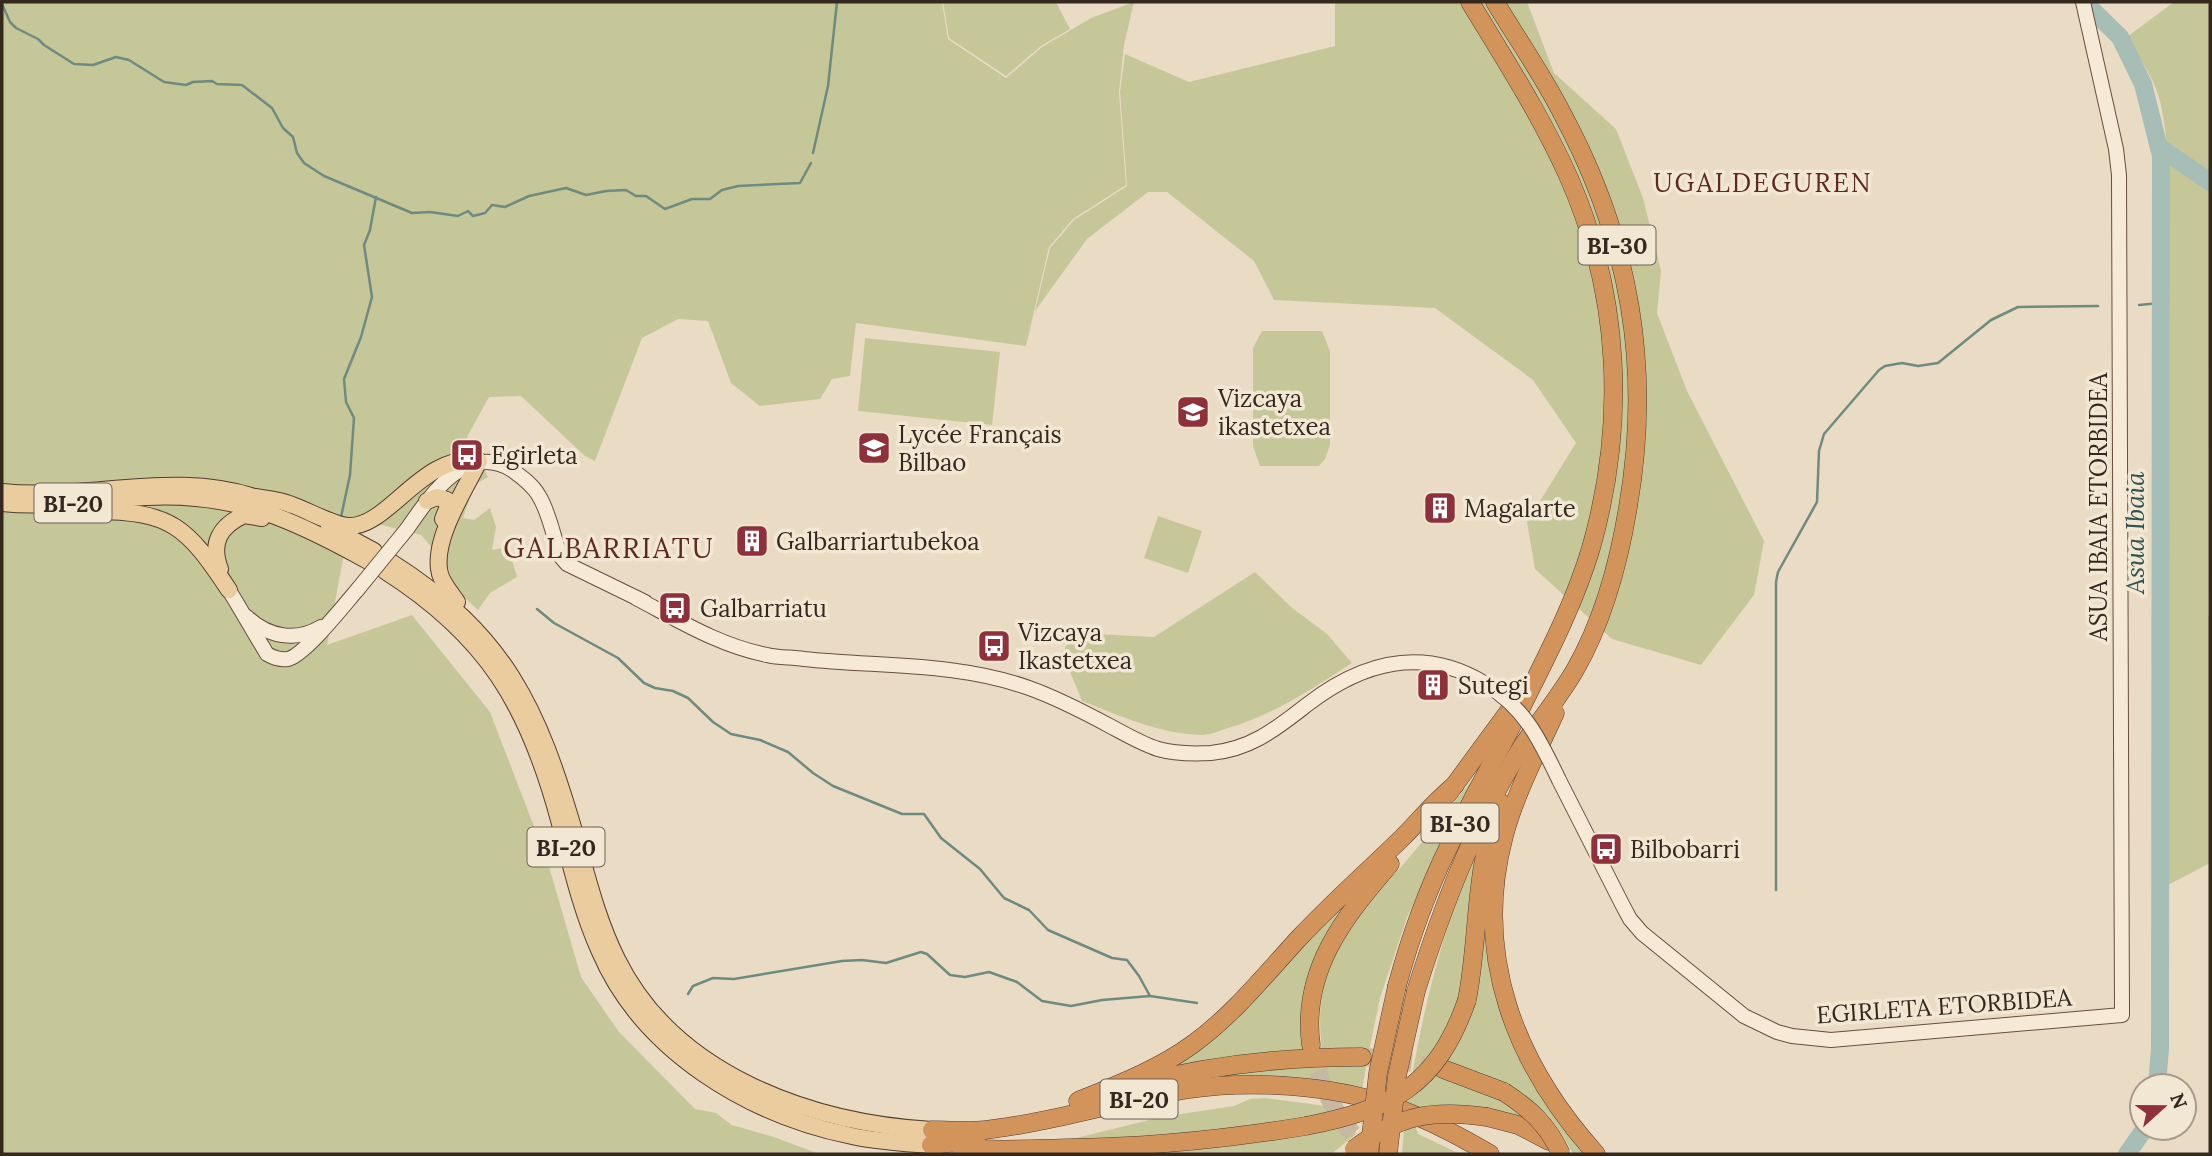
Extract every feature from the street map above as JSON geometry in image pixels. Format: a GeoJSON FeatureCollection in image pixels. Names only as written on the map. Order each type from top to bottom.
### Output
{"type":"FeatureCollection","features":[{"type":"Feature","properties":{"kind":"highway","name":"BI-30"},"geometry":{"type":"LineString","coordinates":[[1369,1154],[1378,1073],[1397,986],[1414,931],[1448,847],[1541,667],[1580,579],[1602,505],[1614,425],[1614,355],[1602,276],[1589,230],[1576,193],[1548,134],[1470,2]]}},
{"type":"Feature","properties":{"kind":"highway","name":"BI-30"},"geometry":{"type":"LineString","coordinates":[[1495,2],[1553,97],[1596,185],[1621,261],[1635,336],[1638,430],[1625,526],[1605,603],[1576,669]]}},
{"type":"Feature","properties":{"kind":"highway"},"geometry":{"type":"LineString","coordinates":[[1311,1045],[1310,1001],[1321,961],[1349,912],[1432,815],[1541,667]]}},
{"type":"Feature","properties":{"kind":"highway"},"geometry":{"type":"LineString","coordinates":[[1025,1150],[1188,1142],[1306,1126],[1352,1117],[1389,1101],[1417,1082],[1444,1051],[1458,1026],[1467,1000],[1474,968],[1478,892],[1488,838],[1499,806],[1551,706],[1576,669]]}},
{"type":"Feature","properties":{"kind":"highway"},"geometry":{"type":"LineString","coordinates":[[1576,669],[1521,788],[1504,836],[1497,877],[1495,932],[1502,986],[1521,1044],[1551,1098],[1596,1154]]}},
{"type":"Feature","properties":{"kind":"highway","name":"BI-30"},"geometry":{"type":"LineString","coordinates":[[1388,1154],[1397,1076],[1416,990],[1441,912],[1478,827],[1524,744],[1551,706]]}},
{"type":"Feature","properties":{"kind":"highway"},"geometry":{"type":"LineString","coordinates":[[1078,1101],[1126,1082],[1162,1063],[1208,1032],[1243,1000],[1301,936],[1412,829],[1432,804],[1455,785]]}},
{"type":"Feature","properties":{"kind":"highway"},"geometry":{"type":"LineString","coordinates":[[932,1138],[1148,1082],[1232,1065],[1363,1057]]}},
{"type":"Feature","properties":{"kind":"highway"},"geometry":{"type":"LineString","coordinates":[[1443,1069],[1504,1092],[1527,1107],[1542,1121],[1555,1148]]}},
{"type":"Feature","properties":{"kind":"highway","name":"BI-20"},"geometry":{"type":"LineString","coordinates":[[932,1138],[1028,1123],[1190,1089],[1259,1085],[1313,1088],[1387,1104],[1437,1124],[1490,1154]]}},
{"type":"Feature","properties":{"kind":"highway","name":"BI-20"},"geometry":{"type":"LineString","coordinates":[[932,1138],[1055,1129],[1168,1104],[1209,1098],[1272,1095],[1321,1100],[1385,1112],[1470,1154]]}},
{"type":"Feature","properties":{"kind":"highway"},"geometry":{"type":"LineString","coordinates":[[1347,1154],[1377,1131],[1395,1123],[1445,1114],[1488,1117],[1518,1125],[1555,1148]]}},
{"type":"Feature","properties":{"kind":"highway"},"geometry":{"type":"LineString","coordinates":[[932,1138],[1044,1154]]}},
{"type":"Feature","properties":{"kind":"main road"},"geometry":{"type":"LineString","coordinates":[[255,497],[288,503],[347,526],[374,517],[449,462],[466,459],[479,461],[465,485],[447,527],[438,558],[442,579],[477,629]]}},
{"type":"Feature","properties":{"kind":"main road","name":"BI-20"},"geometry":{"type":"LineString","coordinates":[[2,492],[56,493],[165,485],[207,486],[255,497],[299,513],[371,556],[300,525],[236,503],[190,496],[57,504],[2,503]]}},
{"type":"Feature","properties":{"kind":"main road"},"geometry":{"type":"LineString","coordinates":[[406,571],[419,569],[428,561],[449,504],[444,497],[427,501]]}},
{"type":"Feature","properties":{"kind":"main road"},"geometry":{"type":"LineString","coordinates":[[2,503],[10,510],[133,512],[151,516],[188,535],[229,590]]}},
{"type":"Feature","properties":{"kind":"main road"},"geometry":{"type":"LineString","coordinates":[[229,590],[217,562],[215,548],[224,527],[244,515],[286,525],[300,525]]}},
{"type":"Feature","properties":{"kind":"main road","name":"BI-20"},"geometry":{"type":"LineString","coordinates":[[388,566],[406,571],[442,596],[477,629],[512,675],[530,708],[554,766],[611,947],[626,976],[659,1019],[704,1059],[785,1101],[854,1122],[932,1138],[851,1136],[818,1128],[771,1111],[696,1069],[650,1028],[615,983],[600,952],[577,890],[543,768],[513,699],[490,662],[464,632],[388,566]]}},
{"type":"Feature","properties":{"kind":"street","name":"ASUA IBAIA ETORBIDEA"},"geometry":{"type":"LineString","coordinates":[[2083,2],[2116,149],[2120,195],[2122,1015]]}},
{"type":"Feature","properties":{"kind":"street","name":"EGIRLETA ETORBIDEA"},"geometry":{"type":"LineString","coordinates":[[479,461],[505,466],[538,493],[561,557],[567,564],[709,630],[801,659],[954,670],[1016,683],[1105,723],[1159,740],[1179,744],[1203,744],[1247,735],[1307,705],[1350,677],[1374,667],[1410,662],[1439,664],[1464,672],[1511,702],[1531,725],[1630,919],[1652,942],[1744,1016],[1777,1032],[1813,1039],[1843,1040],[2122,1015]]}},
{"type":"Feature","properties":{"kind":"street"},"geometry":{"type":"LineString","coordinates":[[229,590],[267,654],[276,659],[293,657],[307,646],[358,589],[450,475],[479,461]]}},
{"type":"Feature","properties":{"kind":"street"},"geometry":{"type":"LineString","coordinates":[[239,608],[258,626],[282,636],[309,633],[329,621]]}},
{"type":"Feature","properties":{"kind":"green space"},"geometry":{"type":"Polygon","coordinates":[[[2,2],[942,2],[948,39],[1006,78],[1042,47],[1091,18],[1134,2],[1124,45],[1119,92],[1126,185],[1073,219],[1049,247],[1026,346],[856,323],[850,376],[832,379],[820,399],[760,406],[731,383],[708,321],[678,319],[642,338],[595,461],[585,456],[521,396],[489,397],[467,437],[488,477],[474,485],[463,518],[474,520],[490,508],[496,527],[492,550],[508,547],[517,577],[490,593],[478,610],[457,591],[446,564],[421,535],[351,517],[327,645],[412,615],[490,712],[548,863],[581,977],[619,1032],[695,1109],[716,1113],[732,1125],[819,1154],[2,1154],[2,2]]]}},
{"type":"Feature","properties":{"kind":"green space"},"geometry":{"type":"Polygon","coordinates":[[[943,2],[1056,2],[1070,29],[1041,46],[1006,76],[949,38],[943,2]]]}},
{"type":"Feature","properties":{"kind":"green space"},"geometry":{"type":"Polygon","coordinates":[[[1335,2],[1527,2],[1554,73],[1616,129],[1643,198],[1661,271],[1657,313],[1687,391],[1764,541],[1754,595],[1701,665],[1612,639],[1535,569],[1527,522],[1576,443],[1533,380],[1435,308],[1274,300],[1254,261],[1167,192],[1148,192],[1087,239],[1035,311],[1050,248],[1074,220],[1127,186],[1120,92],[1125,54],[1189,82],[1335,46],[1335,2]]]}},
{"type":"Feature","properties":{"kind":"green space"},"geometry":{"type":"Polygon","coordinates":[[[2174,2],[2210,2],[2210,863],[2168,885],[2170,178],[2160,101],[2150,76],[2127,37],[2174,2]]]}},
{"type":"Feature","properties":{"kind":"green space"},"geometry":{"type":"Polygon","coordinates":[[[1262,331],[1322,331],[1330,351],[1330,445],[1319,466],[1260,466],[1253,446],[1253,348],[1262,331]]]}},
{"type":"Feature","properties":{"kind":"green space"},"geometry":{"type":"Polygon","coordinates":[[[865,338],[1000,352],[992,425],[858,411],[865,338]]]}},
{"type":"Feature","properties":{"kind":"green space"},"geometry":{"type":"Polygon","coordinates":[[[1158,516],[1202,531],[1188,573],[1144,558],[1158,516]]]}},
{"type":"Feature","properties":{"kind":"green space"},"geometry":{"type":"Polygon","coordinates":[[[1255,572],[1291,607],[1327,634],[1352,663],[1276,709],[1245,723],[1205,735],[1156,728],[1082,701],[1062,652],[1076,633],[1154,637],[1255,572]]]}},
{"type":"Feature","properties":{"kind":"green space"},"geometry":{"type":"Polygon","coordinates":[[[1476,775],[1408,915],[1380,998],[1369,1051],[1342,1051],[1160,1072],[1301,946],[1363,886],[1302,1025],[1303,1048],[1322,1047],[1320,1013],[1325,980],[1345,933],[1359,912],[1411,856],[1476,775]]]}},
{"type":"Feature","properties":{"kind":"green space"},"geometry":{"type":"Polygon","coordinates":[[[1479,844],[1464,994],[1433,1054],[1412,1076],[1438,958],[1456,901],[1479,844]]]}},
{"type":"Feature","properties":{"kind":"green space"},"geometry":{"type":"Polygon","coordinates":[[[1485,895],[1495,980],[1506,1028],[1535,1085],[1586,1154],[1573,1154],[1548,1116],[1519,1092],[1484,1076],[1442,1062],[1466,1023],[1473,1003],[1482,962],[1485,895]]]}},
{"type":"Feature","properties":{"kind":"green space"},"geometry":{"type":"Polygon","coordinates":[[[1367,1061],[1362,1091],[1168,1087],[1251,1067],[1367,1061]]]}},
{"type":"Feature","properties":{"kind":"green space"},"geometry":{"type":"Polygon","coordinates":[[[1436,1072],[1494,1093],[1540,1125],[1459,1107],[1410,1110],[1418,1134],[1460,1154],[1402,1154],[1407,1096],[1436,1072]]]}},
{"type":"Feature","properties":{"kind":"green space"},"geometry":{"type":"Polygon","coordinates":[[[1265,1098],[1350,1109],[1221,1133],[1052,1144],[1161,1117],[1234,1106],[1250,1099],[1265,1098]]]}},
{"type":"Feature","properties":{"kind":"green space"},"geometry":{"type":"Polygon","coordinates":[[[1357,1122],[1355,1135],[1331,1154],[1105,1154],[1323,1132],[1357,1122]]]}},
{"type":"Feature","properties":{"kind":"waterway"},"geometry":{"type":"LineString","coordinates":[[813,153],[828,86],[837,2]]}},
{"type":"Feature","properties":{"kind":"waterway","name":"Asua Ibaia"},"geometry":{"type":"LineString","coordinates":[[2084,2],[2120,37],[2143,84],[2161,156],[2158,1072]]}},
{"type":"Feature","properties":{"kind":"waterway"},"geometry":{"type":"LineString","coordinates":[[2,4],[10,22],[16,28],[38,39],[74,64],[93,65],[116,57],[129,60],[164,82],[186,85],[212,81],[217,84],[242,85],[272,108],[283,128],[293,137],[297,153],[304,163],[324,176],[412,213],[430,212],[458,216],[468,211],[473,216],[485,213],[492,205],[505,207],[529,196],[566,188],[586,195],[626,190],[636,196],[646,196],[665,209],[692,199],[710,199],[722,190],[738,186],[800,183],[811,163]]}},
{"type":"Feature","properties":{"kind":"waterway"},"geometry":{"type":"LineString","coordinates":[[2159,147],[2210,182]]}},
{"type":"Feature","properties":{"kind":"waterway"},"geometry":{"type":"LineString","coordinates":[[341,517],[350,475],[354,418],[346,402],[344,379],[361,337],[372,297],[364,245],[370,230],[376,197]]}},
{"type":"Feature","properties":{"kind":"waterway"},"geometry":{"type":"LineString","coordinates":[[2139,305],[2160,303]]}},
{"type":"Feature","properties":{"kind":"waterway"},"geometry":{"type":"LineString","coordinates":[[1776,890],[1776,582],[1778,572],[1817,502],[1819,451],[1824,434],[1885,366],[1938,363],[1991,320],[2018,307],[2098,306]]}},
{"type":"Feature","properties":{"kind":"waterway"},"geometry":{"type":"LineString","coordinates":[[537,609],[554,623],[618,658],[644,683],[688,698],[713,722],[731,734],[760,740],[788,752],[833,786],[902,814],[924,814],[941,838],[980,869],[1004,898],[1029,910],[1048,930],[1112,958],[1127,960],[1150,996]]}},
{"type":"Feature","properties":{"kind":"waterway"},"geometry":{"type":"LineString","coordinates":[[688,994],[693,986],[713,978],[734,979],[842,961],[886,963],[921,952],[927,954],[950,975],[965,977],[989,972],[1017,982],[1042,1001],[1071,1006],[1150,996],[1197,1003]]}},
{"type":"Feature","properties":{"kind":"waterway","name":"Asua Ibaia"},"geometry":{"type":"LineString","coordinates":[[2127,1154],[2135,1142]]}},
{"type":"Feature","properties":{"kind":"tunnel"},"geometry":{"type":"LineString","coordinates":[[1311,1045],[1319,1075],[1332,1104],[1340,1118],[1372,1152]]}},
{"type":"Feature","properties":{"kind":"tunnel"},"geometry":{"type":"LineString","coordinates":[[1367,1057],[1443,1069]]}},
{"type":"Feature","properties":{"kind":"place","name":"Vizcaya ikastetxea"},"geometry":{"type":"Point","coordinates":[1193,412]}},
{"type":"Feature","properties":{"kind":"place","name":"Lycée Français Bilbao"},"geometry":{"type":"Point","coordinates":[874,448]}},
{"type":"Feature","properties":{"kind":"place","name":"Egirleta"},"geometry":{"type":"Point","coordinates":[467,455]}},
{"type":"Feature","properties":{"kind":"place","name":"Magalarte"},"geometry":{"type":"Point","coordinates":[1440,508]}},
{"type":"Feature","properties":{"kind":"place","name":"Galbarriartubekoa"},"geometry":{"type":"Point","coordinates":[752,541]}},
{"type":"Feature","properties":{"kind":"place","name":"Galbarriatu"},"geometry":{"type":"Point","coordinates":[675,608]}},
{"type":"Feature","properties":{"kind":"place","name":"Vizcaya Ikastetxea"},"geometry":{"type":"Point","coordinates":[994,646]}},
{"type":"Feature","properties":{"kind":"place","name":"Sutegi"},"geometry":{"type":"Point","coordinates":[1433,685]}},
{"type":"Feature","properties":{"kind":"place","name":"Bilbobarri"},"geometry":{"type":"Point","coordinates":[1606,849]}},
{"type":"Feature","properties":{"kind":"district","name":"UGALDEGUREN"},"geometry":{"type":"Point","coordinates":[1763,182]}},
{"type":"Feature","properties":{"kind":"district","name":"GALBARRIATU"},"geometry":{"type":"Point","coordinates":[609,548]}}]}
